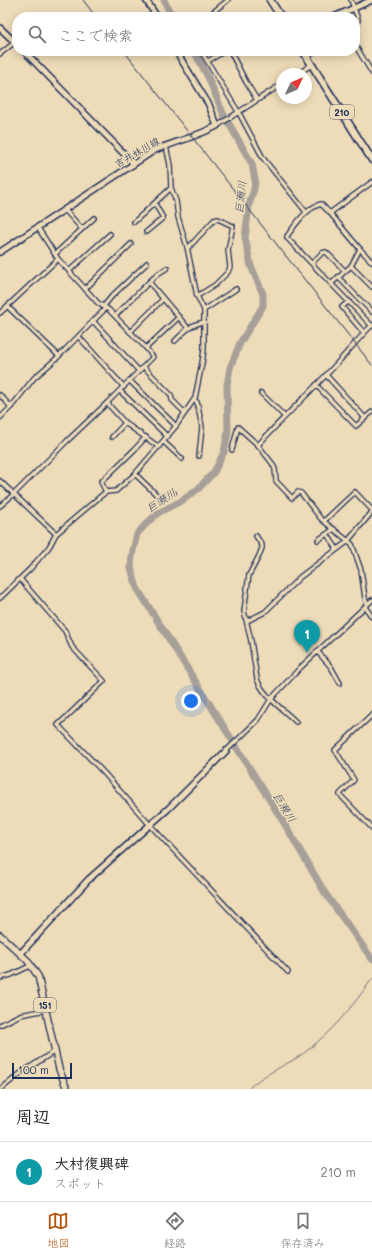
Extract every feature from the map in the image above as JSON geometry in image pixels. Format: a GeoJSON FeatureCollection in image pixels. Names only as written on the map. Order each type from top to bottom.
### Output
{"type":"FeatureCollection","features":[{"type":"Feature","properties":{"kind":"highway"},"geometry":{"type":"LineString","coordinates":[[270,0],[277,12]]}},
{"type":"Feature","properties":{"kind":"highway","name":"210"},"geometry":{"type":"LineString","coordinates":[[306,57],[371,155]]}},
{"type":"Feature","properties":{"kind":"main road","name":"151"},"geometry":{"type":"LineString","coordinates":[[0,935],[21,953],[32,965],[38,976],[58,1069],[67,1089]]}},
{"type":"Feature","properties":{"kind":"street"},"geometry":{"type":"LineString","coordinates":[[146,0],[154,12]]}},
{"type":"Feature","properties":{"kind":"street"},"geometry":{"type":"LineString","coordinates":[[219,0],[223,4]]}},
{"type":"Feature","properties":{"kind":"street"},"geometry":{"type":"LineString","coordinates":[[214,12],[228,0]]}},
{"type":"Feature","properties":{"kind":"street"},"geometry":{"type":"LineString","coordinates":[[351,0],[356,12]]}},
{"type":"Feature","properties":{"kind":"street"},"geometry":{"type":"LineString","coordinates":[[344,12],[372,0]]}},
{"type":"Feature","properties":{"kind":"street"},"geometry":{"type":"LineString","coordinates":[[0,28],[12,39]]}},
{"type":"Feature","properties":{"kind":"street"},"geometry":{"type":"LineString","coordinates":[[0,54],[12,46]]}},
{"type":"Feature","properties":{"kind":"street"},"geometry":{"type":"LineString","coordinates":[[360,54],[372,74]]}},
{"type":"Feature","properties":{"kind":"street"},"geometry":{"type":"LineString","coordinates":[[29,56],[134,164]]}},
{"type":"Feature","properties":{"kind":"street"},"geometry":{"type":"LineString","coordinates":[[179,56],[209,105],[219,125],[276,88]]}},
{"type":"Feature","properties":{"kind":"street"},"geometry":{"type":"LineString","coordinates":[[204,56],[263,158],[306,212]]}},
{"type":"Feature","properties":{"kind":"street"},"geometry":{"type":"LineString","coordinates":[[208,61],[216,56]]}},
{"type":"Feature","properties":{"kind":"street"},"geometry":{"type":"LineString","coordinates":[[233,56],[257,100]]}},
{"type":"Feature","properties":{"kind":"street"},"geometry":{"type":"LineString","coordinates":[[307,68],[311,65]]}},
{"type":"Feature","properties":{"kind":"street","name":"吉井妹川線"},"geometry":{"type":"LineString","coordinates":[[0,252],[155,150],[202,134],[219,125]]}},
{"type":"Feature","properties":{"kind":"street"},"geometry":{"type":"LineString","coordinates":[[0,598],[42,556],[56,534],[106,492],[116,491],[135,474],[168,437],[194,400],[202,363],[204,310],[197,296],[187,247],[178,217],[176,201],[171,188],[170,165],[166,146]]}},
{"type":"Feature","properties":{"kind":"street"},"geometry":{"type":"LineString","coordinates":[[330,213],[372,182]]}},
{"type":"Feature","properties":{"kind":"street"},"geometry":{"type":"LineString","coordinates":[[134,222],[171,188]]}},
{"type":"Feature","properties":{"kind":"street"},"geometry":{"type":"LineString","coordinates":[[146,232],[163,218],[155,204]]}},
{"type":"Feature","properties":{"kind":"street"},"geometry":{"type":"LineString","coordinates":[[258,445],[284,416],[326,375],[372,326],[287,238],[287,236],[306,212],[321,204],[372,262]]}},
{"type":"Feature","properties":{"kind":"street"},"geometry":{"type":"LineString","coordinates":[[64,210],[82,229]]}},
{"type":"Feature","properties":{"kind":"street"},"geometry":{"type":"LineString","coordinates":[[55,254],[94,218]]}},
{"type":"Feature","properties":{"kind":"street"},"geometry":{"type":"LineString","coordinates":[[187,247],[189,247],[214,220],[218,219],[233,226],[228,250],[230,267],[228,272],[215,285],[197,296]]}},
{"type":"Feature","properties":{"kind":"street"},"geometry":{"type":"LineString","coordinates":[[0,506],[120,391],[153,357],[108,309],[104,308],[98,303],[58,259],[38,228]]}},
{"type":"Feature","properties":{"kind":"street"},"geometry":{"type":"LineString","coordinates":[[69,271],[110,234]]}},
{"type":"Feature","properties":{"kind":"street"},"geometry":{"type":"LineString","coordinates":[[85,289],[131,244]]}},
{"type":"Feature","properties":{"kind":"street"},"geometry":{"type":"LineString","coordinates":[[332,283],[351,266],[360,249]]}},
{"type":"Feature","properties":{"kind":"street"},"geometry":{"type":"LineString","coordinates":[[312,263],[322,253],[326,252],[345,271]]}},
{"type":"Feature","properties":{"kind":"street"},"geometry":{"type":"LineString","coordinates":[[0,313],[58,259]]}},
{"type":"Feature","properties":{"kind":"street"},"geometry":{"type":"LineString","coordinates":[[0,418],[12,407],[34,378],[79,337],[104,308],[112,296],[147,263]]}},
{"type":"Feature","properties":{"kind":"street"},"geometry":{"type":"LineString","coordinates":[[351,266],[372,287]]}},
{"type":"Feature","properties":{"kind":"street"},"geometry":{"type":"LineString","coordinates":[[114,316],[159,273],[168,268]]}},
{"type":"Feature","properties":{"kind":"street"},"geometry":{"type":"LineString","coordinates":[[338,277],[372,312]]}},
{"type":"Feature","properties":{"kind":"street"},"geometry":{"type":"LineString","coordinates":[[149,282],[188,328]]}},
{"type":"Feature","properties":{"kind":"street"},"geometry":{"type":"LineString","coordinates":[[204,310],[236,289]]}},
{"type":"Feature","properties":{"kind":"street"},"geometry":{"type":"LineString","coordinates":[[130,332],[164,299]]}},
{"type":"Feature","properties":{"kind":"street"},"geometry":{"type":"LineString","coordinates":[[348,301],[342,307],[364,333]]}},
{"type":"Feature","properties":{"kind":"street"},"geometry":{"type":"LineString","coordinates":[[7,306],[59,356]]}},
{"type":"Feature","properties":{"kind":"street"},"geometry":{"type":"LineString","coordinates":[[146,348],[179,317]]}},
{"type":"Feature","properties":{"kind":"street"},"geometry":{"type":"LineString","coordinates":[[93,321],[139,371]]}},
{"type":"Feature","properties":{"kind":"street"},"geometry":{"type":"LineString","coordinates":[[175,341],[188,328],[204,322]]}},
{"type":"Feature","properties":{"kind":"street"},"geometry":{"type":"LineString","coordinates":[[79,337],[124,387]]}},
{"type":"Feature","properties":{"kind":"street"},"geometry":{"type":"LineString","coordinates":[[144,367],[171,395],[172,400],[185,413]]}},
{"type":"Feature","properties":{"kind":"street"},"geometry":{"type":"LineString","coordinates":[[326,375],[365,418]]}},
{"type":"Feature","properties":{"kind":"street"},"geometry":{"type":"LineString","coordinates":[[130,381],[176,426]]}},
{"type":"Feature","properties":{"kind":"street"},"geometry":{"type":"LineString","coordinates":[[316,385],[356,426],[372,412]]}},
{"type":"Feature","properties":{"kind":"street"},"geometry":{"type":"LineString","coordinates":[[120,391],[168,437]]}},
{"type":"Feature","properties":{"kind":"street"},"geometry":{"type":"LineString","coordinates":[[261,393],[284,416]]}},
{"type":"Feature","properties":{"kind":"street"},"geometry":{"type":"LineString","coordinates":[[0,395],[12,407]]}},
{"type":"Feature","properties":{"kind":"street"},"geometry":{"type":"LineString","coordinates":[[194,400],[197,402],[202,427],[199,456]]}},
{"type":"Feature","properties":{"kind":"street"},"geometry":{"type":"LineString","coordinates":[[107,403],[125,423],[159,447]]}},
{"type":"Feature","properties":{"kind":"street"},"geometry":{"type":"LineString","coordinates":[[112,437],[125,423]]}},
{"type":"Feature","properties":{"kind":"street"},"geometry":{"type":"LineString","coordinates":[[232,450],[238,426],[258,445],[272,463],[275,469],[276,481],[292,498],[298,492],[301,493],[324,521],[349,541],[361,570],[366,606],[372,617]]}},
{"type":"Feature","properties":{"kind":"street"},"geometry":{"type":"LineString","coordinates":[[106,492],[101,482],[146,437]]}},
{"type":"Feature","properties":{"kind":"street"},"geometry":{"type":"LineString","coordinates":[[164,442],[182,459]]}},
{"type":"Feature","properties":{"kind":"street"},"geometry":{"type":"LineString","coordinates":[[135,474],[161,499],[174,493]]}},
{"type":"Feature","properties":{"kind":"street"},"geometry":{"type":"LineString","coordinates":[[0,481],[56,534]]}},
{"type":"Feature","properties":{"kind":"street"},"geometry":{"type":"LineString","coordinates":[[247,621],[265,612],[300,577],[349,541],[372,511],[355,492],[324,521]]}},
{"type":"Feature","properties":{"kind":"street"},"geometry":{"type":"LineString","coordinates":[[318,540],[334,529]]}},
{"type":"Feature","properties":{"kind":"street"},"geometry":{"type":"LineString","coordinates":[[327,534],[337,549]]}},
{"type":"Feature","properties":{"kind":"street"},"geometry":{"type":"LineString","coordinates":[[256,536],[262,545],[262,548],[251,570],[246,587],[244,611],[257,679],[258,683],[271,699],[296,722]]}},
{"type":"Feature","properties":{"kind":"street"},"geometry":{"type":"LineString","coordinates":[[20,579],[65,631],[72,647],[104,681],[58,725],[288,972]]}},
{"type":"Feature","properties":{"kind":"street"},"geometry":{"type":"LineString","coordinates":[[21,953],[89,879],[150,825],[258,720],[271,699],[317,651],[372,600]]}},
{"type":"Feature","properties":{"kind":"street"},"geometry":{"type":"LineString","coordinates":[[317,651],[331,667],[340,683]]}},
{"type":"Feature","properties":{"kind":"street"},"geometry":{"type":"LineString","coordinates":[[372,715],[335,750],[354,780],[340,795],[372,828]]}},
{"type":"Feature","properties":{"kind":"street"},"geometry":{"type":"LineString","coordinates":[[0,978],[11,975],[32,965]]}},
{"type":"Feature","properties":{"kind":"street"},"geometry":{"type":"LineString","coordinates":[[0,1025],[20,1015],[46,1010]]}},
{"type":"Feature","properties":{"kind":"street"},"geometry":{"type":"LineString","coordinates":[[1,1089],[21,1073],[55,1051]]}},
{"type":"Feature","properties":{"kind":"waterway","name":"巨瀬川"},"geometry":{"type":"LineString","coordinates":[[164,0],[170,12]]}},
{"type":"Feature","properties":{"kind":"waterway","name":"巨瀬川"},"geometry":{"type":"LineString","coordinates":[[197,56],[207,75],[224,115],[252,164],[255,180],[249,205],[245,238],[251,266],[263,294],[263,306],[240,343],[230,368],[227,385],[228,432],[224,452],[214,472],[198,489],[183,500],[158,513],[137,534],[132,555],[131,568],[137,588],[284,823],[325,893],[372,959]]}},
{"type":"Feature","properties":{"kind":"waterway"},"geometry":{"type":"LineString","coordinates":[[248,1089],[261,1078],[297,1058],[314,1045],[341,1019],[372,979]]}},
{"type":"Feature","properties":{"kind":"railway"},"geometry":{"type":"LineString","coordinates":[[83,0],[92,12]]}},
{"type":"Feature","properties":{"kind":"railway"},"geometry":{"type":"LineString","coordinates":[[128,56],[372,365]]}},
{"type":"Feature","properties":{"kind":"place","name":"大村復興碑"},"geometry":{"type":"Point","coordinates":[307,653]}}]}
